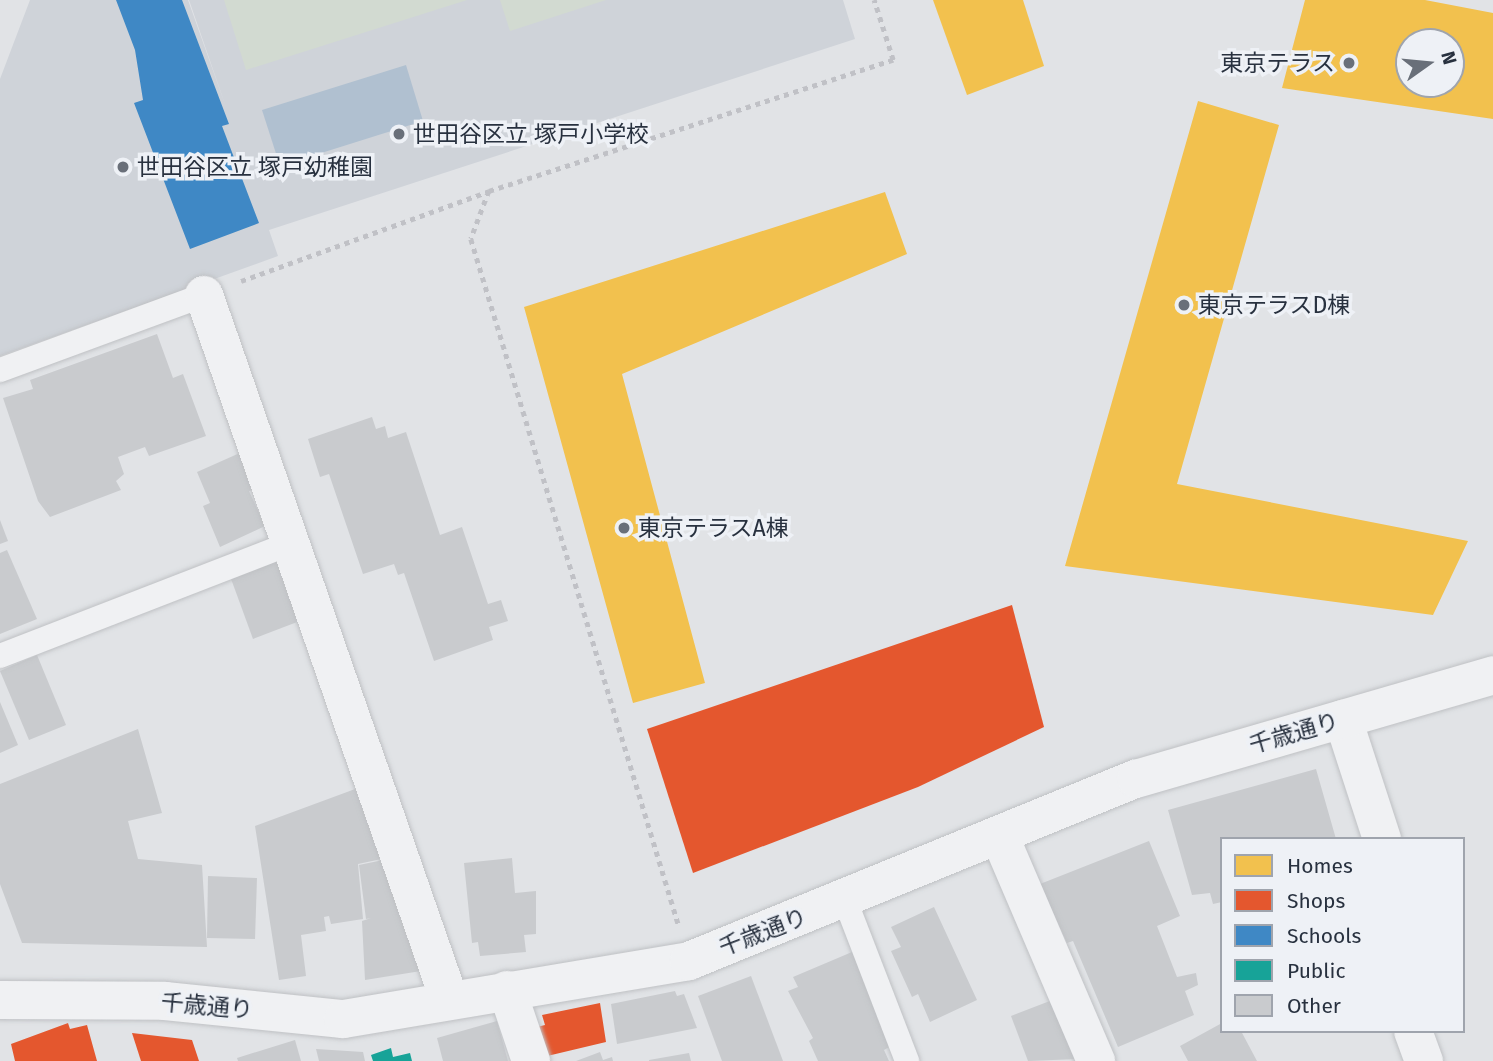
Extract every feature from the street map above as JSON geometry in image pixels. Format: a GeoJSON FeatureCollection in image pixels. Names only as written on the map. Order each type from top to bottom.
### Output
{"type":"FeatureCollection","features":[{"type":"Feature","properties":{"kind":"street"},"geometry":{"type":"LineString","coordinates":[[204,295],[449,999]]}},
{"type":"Feature","properties":{"kind":"street","name":"千歳通り"},"geometry":{"type":"LineString","coordinates":[[0,1000],[165,1001],[343,1018],[689,961],[845,901],[1136,779],[1493,675]]}},
{"type":"Feature","properties":{"kind":"street"},"geometry":{"type":"LineString","coordinates":[[1343,719],[1381,837]]}},
{"type":"Feature","properties":{"kind":"street"},"geometry":{"type":"LineString","coordinates":[[1000,837],[1096,1061]]}},
{"type":"Feature","properties":{"kind":"street"},"geometry":{"type":"LineString","coordinates":[[507,990],[531,1061]]}},
{"type":"Feature","properties":{"kind":"street"},"geometry":{"type":"LineString","coordinates":[[1414,1033],[1423,1061]]}},
{"type":"Feature","properties":{"kind":"lane"},"geometry":{"type":"LineString","coordinates":[[0,370],[204,295]]}},
{"type":"Feature","properties":{"kind":"lane"},"geometry":{"type":"LineString","coordinates":[[0,656],[291,543]]}},
{"type":"Feature","properties":{"kind":"lane"},"geometry":{"type":"LineString","coordinates":[[845,901],[907,1061]]}},
{"type":"Feature","properties":{"kind":"path"},"geometry":{"type":"LineString","coordinates":[[204,295],[489,191],[893,60],[874,0]]}},
{"type":"Feature","properties":{"kind":"path"},"geometry":{"type":"LineString","coordinates":[[489,191],[471,239],[689,961]]}},
{"type":"Feature","properties":{"kind":"shaded area"},"geometry":{"type":"Polygon","coordinates":[[[30,0],[188,0],[227,110],[189,0],[843,0],[855,39],[269,230],[278,256],[0,356],[0,79],[30,0]]]}},
{"type":"Feature","properties":{"kind":"shaded area"},"geometry":{"type":"Polygon","coordinates":[[[224,0],[467,0],[246,70],[224,0]]]}},
{"type":"Feature","properties":{"kind":"shaded area"},"geometry":{"type":"Polygon","coordinates":[[[500,0],[606,0],[510,31],[500,0]]]}},
{"type":"Feature","properties":{"kind":"water"},"geometry":{"type":"Polygon","coordinates":[[[406,65],[423,121],[280,166],[262,110],[406,65]]]}},
{"type":"Feature","properties":{"kind":"building: Homes"},"geometry":{"type":"Polygon","coordinates":[[[933,0],[1023,0],[1044,66],[967,95],[933,0]]]}},
{"type":"Feature","properties":{"kind":"building: Homes","name":"東京テラス"},"geometry":{"type":"Polygon","coordinates":[[[1305,0],[1425,0],[1493,13],[1493,119],[1282,88],[1305,0]]]}},
{"type":"Feature","properties":{"kind":"building: Homes","name":"東京テラスD棟"},"geometry":{"type":"Polygon","coordinates":[[[1198,101],[1279,125],[1177,484],[1468,541],[1433,615],[1065,566],[1198,101]]]}},
{"type":"Feature","properties":{"kind":"building: Homes","name":"東京テラスA棟"},"geometry":{"type":"Polygon","coordinates":[[[885,192],[907,254],[622,374],[705,683],[633,703],[524,307],[885,192]]]}},
{"type":"Feature","properties":{"kind":"building: Shops"},"geometry":{"type":"Polygon","coordinates":[[[1012,605],[1044,727],[918,787],[693,873],[647,729],[1012,605]]]}},
{"type":"Feature","properties":{"kind":"building: Shops"},"geometry":{"type":"Polygon","coordinates":[[[600,1003],[606,1042],[543,1057],[537,1027],[545,1025],[542,1015],[600,1003]]]}},
{"type":"Feature","properties":{"kind":"building: Shops"},"geometry":{"type":"Polygon","coordinates":[[[68,1023],[70,1029],[87,1025],[97,1061],[15,1061],[11,1044],[68,1023]]]}},
{"type":"Feature","properties":{"kind":"building: Shops"},"geometry":{"type":"Polygon","coordinates":[[[132,1033],[192,1040],[199,1061],[141,1061],[132,1033]]]}},
{"type":"Feature","properties":{"kind":"building: Schools"},"geometry":{"type":"Polygon","coordinates":[[[116,0],[182,0],[229,124],[222,126],[259,223],[190,249],[134,103],[143,100],[135,50],[116,0]]]}},
{"type":"Feature","properties":{"kind":"building: Public"},"geometry":{"type":"Polygon","coordinates":[[[391,1048],[393,1057],[410,1053],[412,1061],[373,1061],[371,1055],[391,1048]]]}},
{"type":"Feature","properties":{"kind":"building: Other"},"geometry":{"type":"Polygon","coordinates":[[[157,334],[173,378],[183,374],[206,436],[149,456],[145,447],[118,457],[124,474],[116,481],[121,490],[50,517],[38,501],[3,398],[33,389],[30,380],[157,334]]]}},
{"type":"Feature","properties":{"kind":"building: Other"},"geometry":{"type":"Polygon","coordinates":[[[372,417],[376,429],[385,426],[388,438],[406,432],[440,535],[462,527],[488,604],[501,600],[508,621],[489,627],[493,640],[434,661],[404,573],[398,575],[394,564],[363,574],[329,474],[320,477],[308,439],[372,417]]]}},
{"type":"Feature","properties":{"kind":"building: Other"},"geometry":{"type":"Polygon","coordinates":[[[242,452],[258,488],[249,491],[265,526],[220,547],[203,506],[210,503],[197,472],[242,452]]]}},
{"type":"Feature","properties":{"kind":"building: Other"},"geometry":{"type":"Polygon","coordinates":[[[0,520],[8,541],[0,544],[0,520]]]}},
{"type":"Feature","properties":{"kind":"building: Other"},"geometry":{"type":"Polygon","coordinates":[[[7,550],[37,619],[0,634],[0,553],[7,550]]]}},
{"type":"Feature","properties":{"kind":"building: Other"},"geometry":{"type":"Polygon","coordinates":[[[282,555],[305,619],[253,639],[230,576],[282,555]]]}},
{"type":"Feature","properties":{"kind":"building: Other"},"geometry":{"type":"Polygon","coordinates":[[[37,655],[66,725],[29,740],[0,671],[37,655]]]}},
{"type":"Feature","properties":{"kind":"building: Other"},"geometry":{"type":"Polygon","coordinates":[[[0,702],[18,745],[0,753],[0,702]]]}},
{"type":"Feature","properties":{"kind":"building: Other"},"geometry":{"type":"Polygon","coordinates":[[[138,729],[162,813],[128,821],[138,859],[202,865],[207,947],[22,943],[0,884],[0,784],[138,729]]]}},
{"type":"Feature","properties":{"kind":"building: Other"},"geometry":{"type":"Polygon","coordinates":[[[1316,769],[1335,837],[1220,837],[1220,902],[1213,904],[1210,893],[1192,895],[1168,810],[1316,769]]]}},
{"type":"Feature","properties":{"kind":"building: Other"},"geometry":{"type":"Polygon","coordinates":[[[366,785],[391,857],[358,864],[363,919],[331,924],[329,916],[324,917],[326,931],[301,935],[306,976],[279,980],[255,826],[366,785]]]}},
{"type":"Feature","properties":{"kind":"building: Other"},"geometry":{"type":"Polygon","coordinates":[[[1149,841],[1180,916],[1157,926],[1177,977],[1196,973],[1198,985],[1185,991],[1194,1015],[1118,1047],[1073,941],[1067,943],[1040,884],[1149,841]]]}},
{"type":"Feature","properties":{"kind":"building: Other"},"geometry":{"type":"Polygon","coordinates":[[[512,858],[515,893],[536,891],[536,934],[524,935],[526,952],[480,956],[478,942],[472,943],[464,863],[512,858]]]}},
{"type":"Feature","properties":{"kind":"building: Other"},"geometry":{"type":"Polygon","coordinates":[[[388,859],[421,971],[365,980],[362,921],[371,918],[366,919],[359,865],[388,859]]]}},
{"type":"Feature","properties":{"kind":"building: Other"},"geometry":{"type":"Polygon","coordinates":[[[208,876],[257,878],[255,939],[207,938],[208,876]]]}},
{"type":"Feature","properties":{"kind":"building: Other"},"geometry":{"type":"Polygon","coordinates":[[[934,907],[977,1000],[930,1022],[918,994],[912,997],[891,951],[901,947],[891,927],[934,907]]]}},
{"type":"Feature","properties":{"kind":"building: Other"},"geometry":{"type":"Polygon","coordinates":[[[852,952],[891,1046],[884,1050],[889,1061],[818,1061],[809,1041],[813,1038],[788,991],[798,987],[793,977],[852,952]]]}},
{"type":"Feature","properties":{"kind":"building: Other"},"geometry":{"type":"Polygon","coordinates":[[[751,976],[783,1061],[722,1061],[698,996],[751,976]]]}},
{"type":"Feature","properties":{"kind":"building: Other"},"geometry":{"type":"Polygon","coordinates":[[[675,991],[677,996],[684,994],[697,1028],[617,1044],[611,1004],[675,991]]]}},
{"type":"Feature","properties":{"kind":"building: Other"},"geometry":{"type":"Polygon","coordinates":[[[1055,999],[1078,1059],[1028,1061],[1011,1016],[1055,999]]]}},
{"type":"Feature","properties":{"kind":"building: Other"},"geometry":{"type":"Polygon","coordinates":[[[497,1021],[508,1061],[443,1061],[437,1038],[497,1021]]]}},
{"type":"Feature","properties":{"kind":"building: Other"},"geometry":{"type":"Polygon","coordinates":[[[1220,1024],[1220,1033],[1242,1033],[1257,1061],[1188,1061],[1180,1046],[1220,1024]]]}},
{"type":"Feature","properties":{"kind":"building: Other"},"geometry":{"type":"Polygon","coordinates":[[[295,1040],[301,1061],[238,1061],[237,1058],[295,1040]]]}},
{"type":"Feature","properties":{"kind":"building: Other"},"geometry":{"type":"Polygon","coordinates":[[[316,1049],[363,1052],[365,1061],[319,1061],[316,1049]]]}},
{"type":"Feature","properties":{"kind":"building: Other"},"geometry":{"type":"Polygon","coordinates":[[[600,1052],[603,1060],[612,1057],[613,1061],[576,1061],[600,1052]]]}},
{"type":"Feature","properties":{"kind":"building: Other"},"geometry":{"type":"Polygon","coordinates":[[[689,1053],[691,1061],[649,1061],[649,1060],[689,1053]]]}},
{"type":"Feature","properties":{"kind":"place","name":"東京テラス"},"geometry":{"type":"Point","coordinates":[1349,63]}},
{"type":"Feature","properties":{"kind":"place","name":"世田谷区立 塚戸小学校"},"geometry":{"type":"Point","coordinates":[399,134]}},
{"type":"Feature","properties":{"kind":"place","name":"世田谷区立 塚戸幼稚園"},"geometry":{"type":"Point","coordinates":[123,167]}},
{"type":"Feature","properties":{"kind":"place","name":"東京テラスD棟"},"geometry":{"type":"Point","coordinates":[1184,305]}},
{"type":"Feature","properties":{"kind":"place","name":"東京テラスA棟"},"geometry":{"type":"Point","coordinates":[624,528]}}]}
